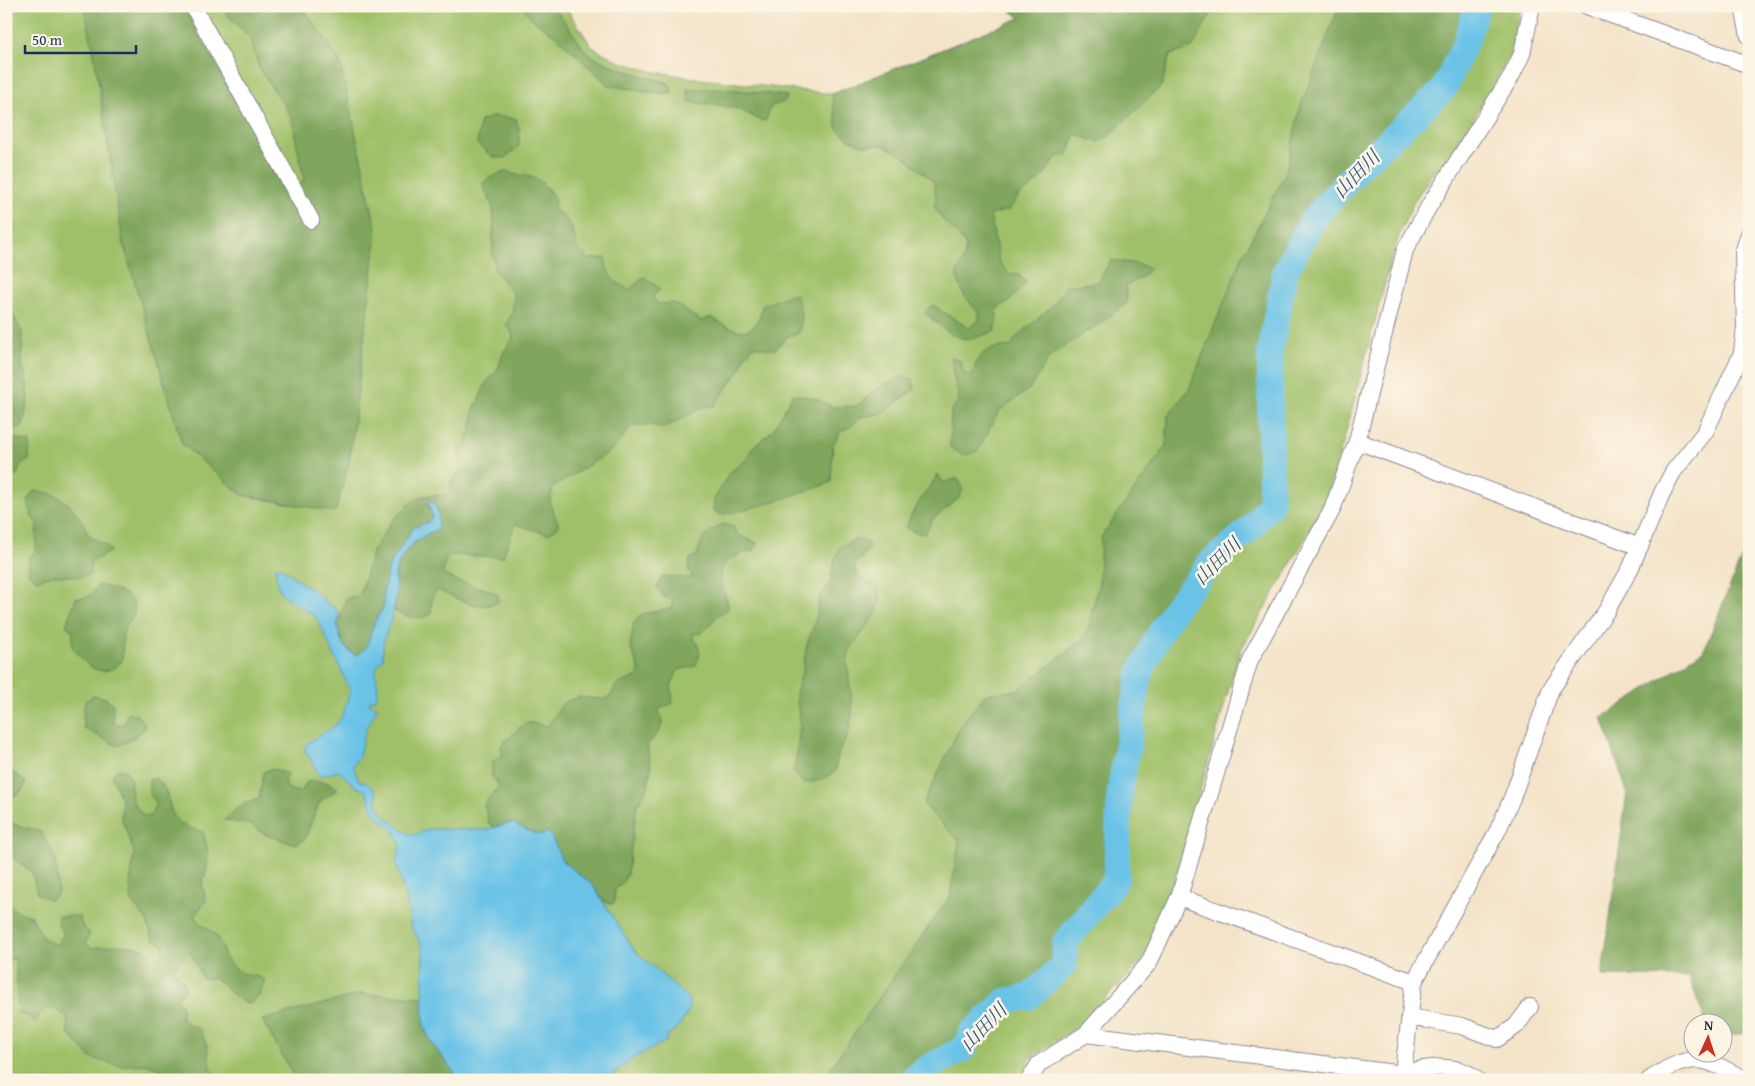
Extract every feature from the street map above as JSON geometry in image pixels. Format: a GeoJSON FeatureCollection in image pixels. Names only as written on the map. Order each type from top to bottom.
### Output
{"type":"FeatureCollection","features":[{"type":"Feature","properties":{"kind":"street"},"geometry":{"type":"LineString","coordinates":[[193,6],[311,220]]}},
{"type":"Feature","properties":{"kind":"street"},"geometry":{"type":"LineString","coordinates":[[1029,1080],[1039,1064],[1086,1034],[1149,963],[1178,898],[1250,660],[1332,510],[1357,442],[1405,250],[1429,206],[1512,75],[1522,54],[1532,6]]}},
{"type":"Feature","properties":{"kind":"street"},"geometry":{"type":"LineString","coordinates":[[1587,6],[1749,65]]}},
{"type":"Feature","properties":{"kind":"street"},"geometry":{"type":"LineString","coordinates":[[1742,6],[1749,36]]}},
{"type":"Feature","properties":{"kind":"street"},"geometry":{"type":"LineString","coordinates":[[1402,1077],[1414,982],[1498,830],[1512,798],[1551,689],[1607,610],[1640,548],[1662,494],[1674,472],[1705,432],[1746,351],[1743,253],[1749,234]]}},
{"type":"Feature","properties":{"kind":"street"},"geometry":{"type":"LineString","coordinates":[[1357,442],[1640,548]]}},
{"type":"Feature","properties":{"kind":"street"},"geometry":{"type":"LineString","coordinates":[[1178,898],[1414,982]]}},
{"type":"Feature","properties":{"kind":"street"},"geometry":{"type":"LineString","coordinates":[[1409,1017],[1462,1026],[1497,1039],[1516,1026],[1530,1007]]}},
{"type":"Feature","properties":{"kind":"street"},"geometry":{"type":"LineString","coordinates":[[1086,1034],[1402,1077],[1413,1071],[1456,1068],[1471,1074],[1477,1080]]}},
{"type":"Feature","properties":{"kind":"street"},"geometry":{"type":"LineString","coordinates":[[1649,1080],[1669,1067],[1697,1060],[1708,1062],[1748,1080]]}},
{"type":"Feature","properties":{"kind":"green space"},"geometry":{"type":"Polygon","coordinates":[[[6,6],[565,6],[592,47],[620,62],[651,71],[701,79],[832,94],[1020,18],[1056,6],[1520,6],[1512,53],[1447,164],[1433,172],[1415,200],[1401,230],[1390,263],[1343,443],[1322,510],[1239,653],[1170,897],[1143,960],[1079,1026],[1031,1058],[1018,1080],[6,1080],[6,6]]]}},
{"type":"Feature","properties":{"kind":"green space"},"geometry":{"type":"Polygon","coordinates":[[[84,6],[183,6],[248,122],[288,201],[304,179],[291,116],[259,68],[250,37],[223,11],[221,6],[302,6],[340,61],[377,233],[349,463],[335,512],[242,495],[182,444],[123,242],[94,54],[84,6]]]}},
{"type":"Feature","properties":{"kind":"green space"},"geometry":{"type":"Polygon","coordinates":[[[522,6],[552,6],[585,50],[601,61],[669,83],[672,92],[660,94],[608,85],[556,36],[531,18],[522,6]]]}},
{"type":"Feature","properties":{"kind":"green space"},"geometry":{"type":"Polygon","coordinates":[[[1005,6],[1215,6],[1192,48],[1170,55],[1162,85],[1108,137],[1098,142],[1075,134],[1068,155],[1056,157],[1043,177],[1018,197],[1009,210],[990,215],[999,261],[1009,274],[1019,275],[1026,282],[1008,303],[998,307],[995,331],[982,336],[963,338],[949,333],[925,313],[932,305],[969,328],[980,319],[977,311],[964,295],[956,275],[963,261],[966,246],[938,213],[934,205],[936,200],[934,182],[904,156],[882,145],[862,145],[849,139],[837,129],[832,94],[1020,18],[1005,6]]]}},
{"type":"Feature","properties":{"kind":"green space"},"geometry":{"type":"Polygon","coordinates":[[[1339,6],[1471,6],[1461,37],[1448,66],[1437,83],[1435,91],[1333,189],[1316,208],[1285,262],[1264,342],[1266,415],[1263,458],[1266,499],[1261,511],[1250,524],[1196,574],[1169,609],[1127,687],[1114,822],[1105,862],[1110,878],[1063,938],[1060,960],[1054,970],[1037,979],[1018,995],[1001,999],[989,1008],[968,1029],[962,1044],[903,1080],[822,1080],[950,896],[959,841],[923,804],[962,723],[986,694],[1018,690],[1086,636],[1099,582],[1101,537],[1166,446],[1168,416],[1189,389],[1242,257],[1286,172],[1300,108],[1339,6]]]}},
{"type":"Feature","properties":{"kind":"green space"},"geometry":{"type":"Polygon","coordinates":[[[687,89],[730,89],[787,96],[785,101],[770,107],[766,121],[735,108],[689,102],[687,89]]]}},
{"type":"Feature","properties":{"kind":"green space"},"geometry":{"type":"Polygon","coordinates":[[[495,116],[516,119],[519,128],[519,146],[505,158],[493,157],[477,144],[480,121],[495,116]]]}},
{"type":"Feature","properties":{"kind":"green space"},"geometry":{"type":"Polygon","coordinates":[[[507,171],[532,177],[544,184],[555,199],[554,210],[564,216],[572,229],[577,247],[589,259],[606,258],[609,274],[619,284],[629,290],[644,277],[660,289],[653,297],[658,304],[674,303],[701,321],[711,317],[727,326],[742,331],[755,325],[762,306],[789,295],[796,295],[801,314],[799,333],[788,336],[775,350],[754,346],[745,356],[741,368],[714,406],[703,407],[662,429],[653,425],[632,425],[618,444],[608,453],[553,487],[550,503],[559,526],[548,534],[515,524],[503,557],[451,555],[445,561],[443,574],[498,594],[498,602],[490,605],[475,605],[437,590],[432,597],[431,614],[417,618],[394,611],[395,580],[400,560],[416,542],[437,530],[438,511],[434,502],[428,506],[433,517],[428,522],[413,528],[389,566],[383,592],[384,607],[375,621],[365,650],[355,655],[344,646],[337,627],[346,598],[360,595],[372,552],[391,522],[413,501],[422,496],[449,494],[452,480],[456,477],[459,469],[459,449],[466,441],[472,427],[474,409],[488,380],[497,371],[504,351],[513,339],[512,333],[506,324],[512,314],[514,295],[495,270],[492,252],[494,219],[492,204],[482,184],[489,178],[507,171]]]}},
{"type":"Feature","properties":{"kind":"green space"},"geometry":{"type":"Polygon","coordinates":[[[6,178],[12,184],[11,213],[14,229],[6,232],[6,178]]]}},
{"type":"Feature","properties":{"kind":"green space"},"geometry":{"type":"Polygon","coordinates":[[[1111,260],[1150,268],[1142,277],[1126,286],[1127,303],[1099,324],[1051,355],[1030,388],[999,411],[978,451],[964,456],[950,447],[951,411],[959,399],[952,369],[952,357],[960,361],[964,373],[971,377],[977,361],[985,352],[995,348],[1012,346],[1015,339],[1054,304],[1066,286],[1098,282],[1111,260]]]}},
{"type":"Feature","properties":{"kind":"green space"},"geometry":{"type":"Polygon","coordinates":[[[6,301],[22,332],[22,364],[27,381],[28,400],[23,426],[6,431],[6,386],[9,382],[6,380],[6,301]]]}},
{"type":"Feature","properties":{"kind":"green space"},"geometry":{"type":"Polygon","coordinates":[[[900,376],[913,379],[915,389],[882,413],[861,417],[850,427],[841,431],[833,444],[831,482],[740,511],[720,514],[713,510],[714,500],[729,473],[746,460],[752,448],[773,430],[793,394],[814,398],[833,407],[857,406],[874,391],[900,376]]]}},
{"type":"Feature","properties":{"kind":"green space"},"geometry":{"type":"Polygon","coordinates":[[[17,439],[30,442],[29,460],[21,465],[16,476],[6,480],[6,456],[11,440],[17,439]]]}},
{"type":"Feature","properties":{"kind":"green space"},"geometry":{"type":"Polygon","coordinates":[[[938,474],[943,483],[958,478],[963,489],[959,498],[933,519],[926,532],[920,534],[906,528],[916,506],[938,474]]]}},
{"type":"Feature","properties":{"kind":"green space"},"geometry":{"type":"Polygon","coordinates":[[[34,491],[53,495],[69,504],[81,519],[89,536],[106,545],[111,551],[90,563],[90,575],[80,577],[53,575],[36,580],[29,574],[29,557],[36,551],[37,524],[32,517],[28,500],[34,491]]]}},
{"type":"Feature","properties":{"kind":"green space"},"geometry":{"type":"Polygon","coordinates":[[[724,524],[733,527],[738,535],[757,543],[754,551],[731,558],[723,566],[720,578],[728,609],[718,615],[702,633],[692,634],[699,650],[699,657],[695,666],[678,670],[671,686],[673,703],[658,710],[662,726],[658,734],[647,745],[651,768],[648,787],[637,806],[627,874],[622,884],[615,889],[614,904],[605,902],[592,884],[569,869],[544,835],[533,833],[512,823],[494,827],[489,823],[484,804],[499,786],[492,776],[492,763],[502,755],[501,745],[526,722],[548,726],[563,703],[578,697],[604,699],[610,697],[616,685],[638,676],[639,669],[630,645],[634,623],[642,614],[673,608],[672,599],[664,597],[657,587],[663,576],[693,578],[688,569],[690,559],[697,555],[706,535],[724,524]]]}},
{"type":"Feature","properties":{"kind":"green space"},"geometry":{"type":"Polygon","coordinates":[[[856,539],[868,543],[869,549],[854,566],[859,578],[878,586],[879,604],[872,620],[854,643],[848,656],[852,717],[848,734],[838,755],[836,770],[821,780],[803,783],[794,772],[800,727],[796,693],[803,669],[807,644],[815,623],[820,596],[831,582],[833,566],[840,547],[856,539]]]}},
{"type":"Feature","properties":{"kind":"green space"},"geometry":{"type":"Polygon","coordinates":[[[1749,539],[1749,1032],[1732,1035],[1732,1014],[1703,1014],[1689,977],[1602,976],[1627,792],[1602,718],[1704,650],[1749,539]]]}},
{"type":"Feature","properties":{"kind":"green space"},"geometry":{"type":"Polygon","coordinates":[[[98,585],[123,593],[133,602],[135,607],[134,613],[124,631],[122,661],[114,667],[100,671],[94,669],[82,659],[72,646],[73,631],[66,626],[76,598],[90,596],[98,585]]]}},
{"type":"Feature","properties":{"kind":"green space"},"geometry":{"type":"Polygon","coordinates":[[[94,695],[105,698],[113,704],[113,723],[123,725],[128,712],[137,715],[146,726],[133,738],[117,746],[84,728],[85,701],[94,695]]]}},
{"type":"Feature","properties":{"kind":"green space"},"geometry":{"type":"Polygon","coordinates":[[[6,767],[26,782],[22,791],[6,801],[6,767]]]}},
{"type":"Feature","properties":{"kind":"green space"},"geometry":{"type":"Polygon","coordinates":[[[118,769],[126,771],[130,777],[132,800],[142,815],[150,816],[156,803],[149,793],[149,780],[156,778],[167,793],[171,809],[179,822],[189,828],[203,832],[208,857],[207,870],[202,882],[206,900],[194,917],[215,935],[227,960],[236,969],[265,980],[259,996],[250,1004],[236,997],[215,978],[203,979],[190,952],[172,970],[183,980],[186,988],[177,999],[182,1006],[182,1019],[188,1025],[199,1028],[207,1045],[211,1069],[221,1080],[173,1080],[162,1070],[146,1064],[120,1066],[91,1058],[68,1033],[67,1017],[54,1009],[45,1009],[34,1022],[29,1016],[19,1014],[15,959],[6,959],[6,902],[16,911],[31,916],[44,939],[56,945],[64,934],[59,927],[58,916],[79,916],[83,927],[90,933],[86,943],[91,948],[124,945],[140,948],[154,957],[162,954],[164,945],[153,939],[146,920],[132,901],[130,886],[134,852],[121,817],[122,802],[112,776],[118,769]]]}},
{"type":"Feature","properties":{"kind":"green space"},"geometry":{"type":"Polygon","coordinates":[[[274,769],[288,774],[285,785],[291,790],[301,792],[307,782],[316,781],[327,783],[338,789],[320,801],[304,840],[295,844],[266,835],[252,825],[224,820],[241,805],[259,799],[264,771],[274,769]]]}},
{"type":"Feature","properties":{"kind":"green space"},"geometry":{"type":"Polygon","coordinates":[[[11,823],[41,832],[50,848],[56,868],[58,893],[51,900],[37,894],[32,872],[6,853],[6,825],[11,823]]]}},
{"type":"Feature","properties":{"kind":"green space"},"geometry":{"type":"Polygon","coordinates":[[[360,994],[424,997],[424,1027],[431,1042],[460,1080],[296,1080],[262,1020],[360,994]]]}},
{"type":"Feature","properties":{"kind":"water"},"geometry":{"type":"Polygon","coordinates":[[[431,501],[437,510],[437,530],[423,536],[409,548],[396,569],[395,604],[385,638],[383,659],[376,668],[378,687],[376,698],[369,701],[377,709],[365,731],[359,756],[353,766],[359,781],[367,783],[376,792],[377,805],[385,817],[409,834],[417,834],[428,829],[484,830],[512,823],[533,833],[544,835],[546,832],[550,834],[563,862],[592,884],[634,950],[688,998],[688,1009],[684,1020],[667,1036],[666,1041],[633,1059],[604,1080],[460,1080],[431,1042],[424,1026],[423,956],[421,944],[410,925],[409,911],[396,862],[401,845],[394,830],[374,813],[366,791],[356,787],[339,771],[320,776],[305,751],[306,744],[331,728],[340,719],[350,690],[318,620],[281,593],[275,568],[280,567],[322,597],[326,604],[333,606],[339,616],[338,632],[341,641],[350,652],[358,655],[366,648],[375,621],[384,607],[383,593],[389,566],[413,528],[428,522],[433,517],[428,503],[431,501]]]}},
{"type":"Feature","properties":{"kind":"waterway","name":"山田川"},"geometry":{"type":"LineString","coordinates":[[912,1080],[927,1068],[965,1048],[971,1033],[1006,1001],[1029,997],[1064,965],[1065,943],[1116,880],[1120,790],[1140,674],[1157,638],[1175,608],[1211,562],[1250,529],[1271,504],[1270,351],[1285,272],[1313,219],[1362,165],[1444,89],[1466,41],[1477,6]]}}]}
